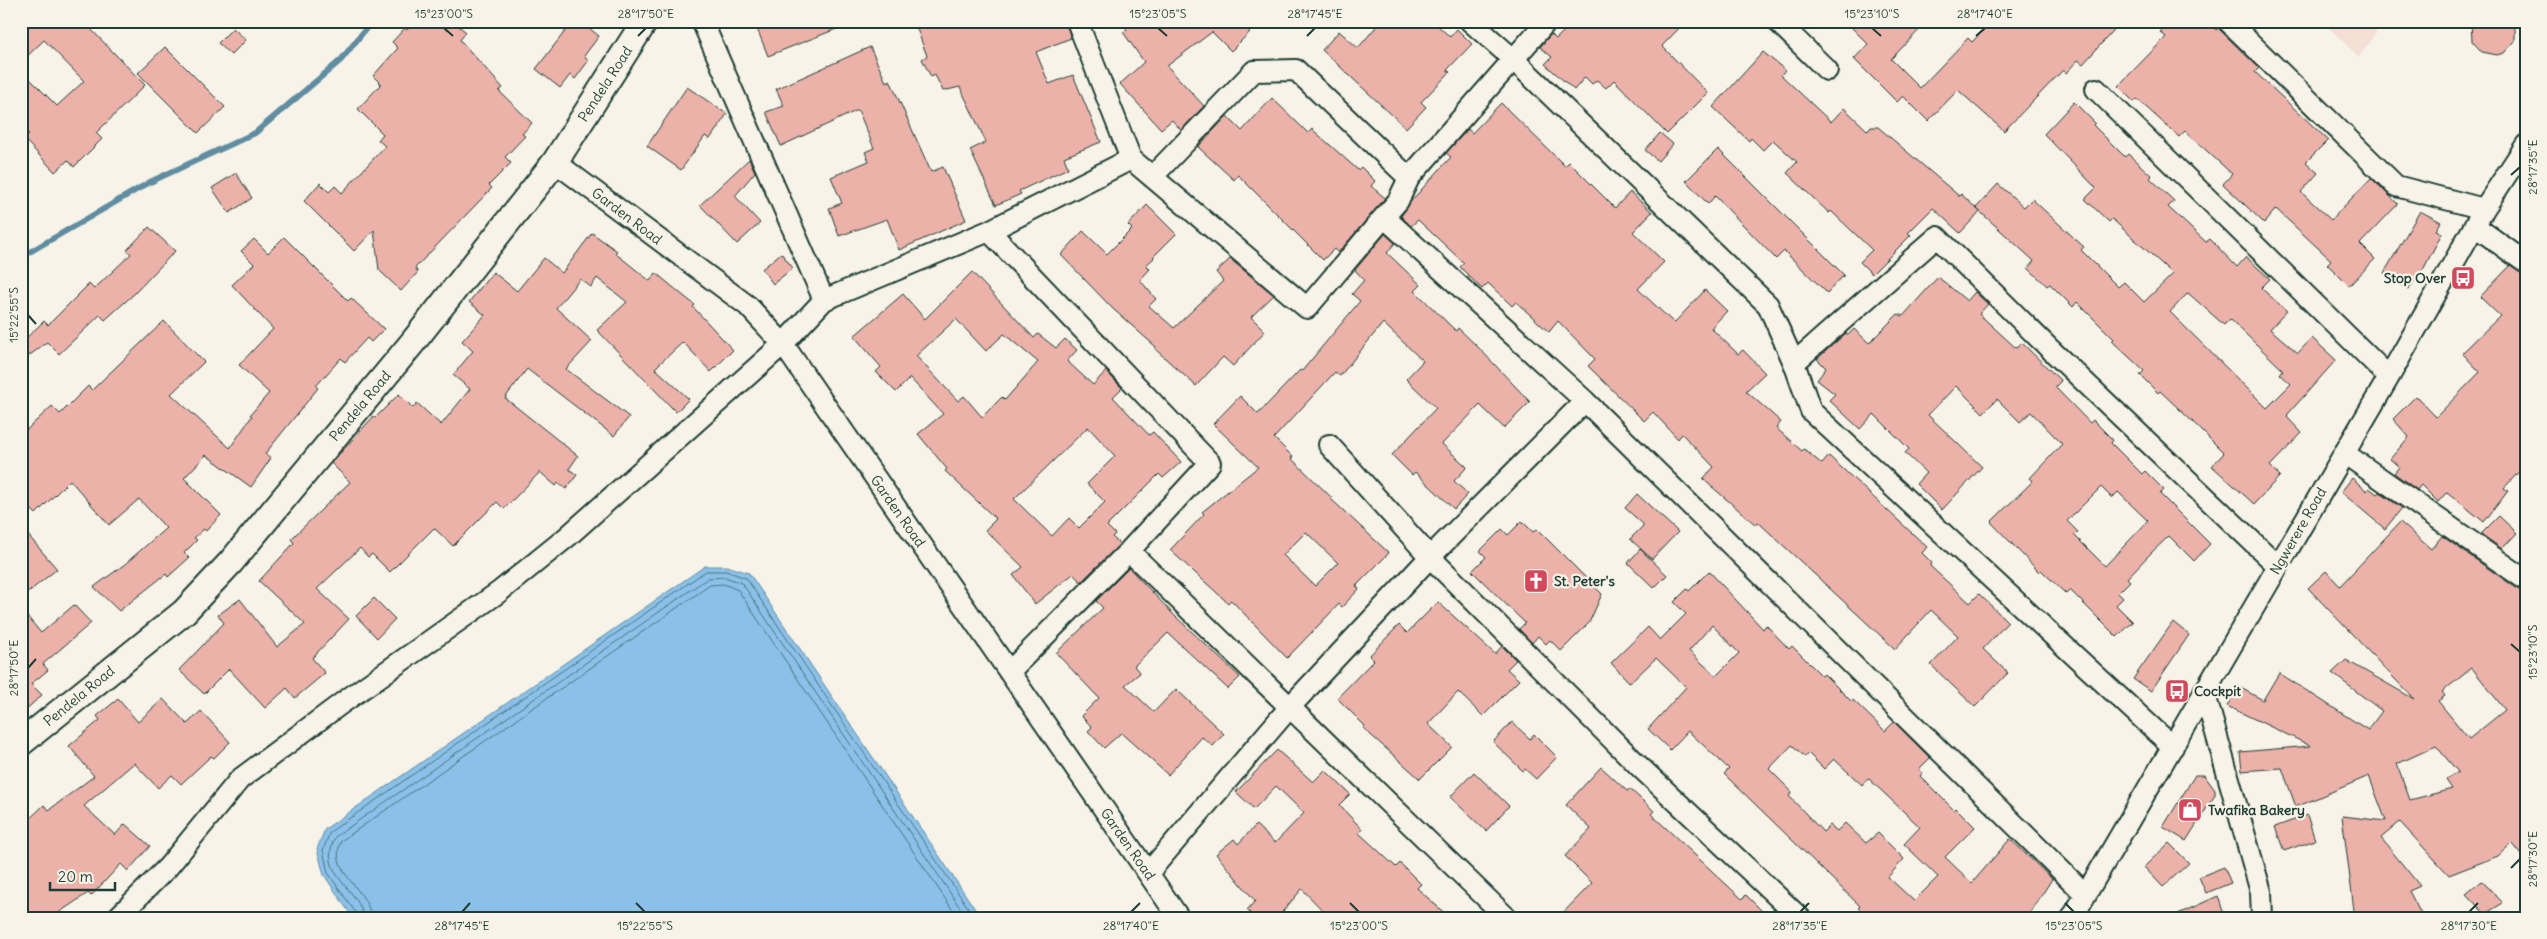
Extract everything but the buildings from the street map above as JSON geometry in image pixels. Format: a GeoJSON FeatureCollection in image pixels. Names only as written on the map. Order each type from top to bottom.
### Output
{"type":"FeatureCollection","features":[{"type":"Feature","properties":{"kind":"street","name":"Pendela Road"},"geometry":{"type":"LineString","coordinates":[[21,743],[184,612],[231,562],[413,342],[555,162],[645,21]]}},
{"type":"Feature","properties":{"kind":"street"},"geometry":{"type":"LineString","coordinates":[[702,21],[824,300]]}},
{"type":"Feature","properties":{"kind":"street"},"geometry":{"type":"LineString","coordinates":[[1077,21],[1131,159],[1307,308],[1398,201],[1409,178],[1512,58],[1547,21]]}},
{"type":"Feature","properties":{"kind":"street"},"geometry":{"type":"LineString","coordinates":[[1470,21],[1512,58],[1768,305],[1794,363],[1811,411],[2173,747]]}},
{"type":"Feature","properties":{"kind":"street"},"geometry":{"type":"LineString","coordinates":[[1777,21],[1827,70]]}},
{"type":"Feature","properties":{"kind":"street"},"geometry":{"type":"LineString","coordinates":[[2228,21],[2396,186],[2479,218],[2526,264]]}},
{"type":"Feature","properties":{"kind":"street"},"geometry":{"type":"LineString","coordinates":[[1152,177],[1254,71],[1296,70],[1409,178]]}},
{"type":"Feature","properties":{"kind":"street"},"geometry":{"type":"LineString","coordinates":[[2096,89],[2389,377]]}},
{"type":"Feature","properties":{"kind":"street","name":"Ngwerere Road"},"geometry":{"type":"LineString","coordinates":[[2072,918],[2389,377],[2479,218],[2526,144]]}},
{"type":"Feature","properties":{"kind":"street"},"geometry":{"type":"LineString","coordinates":[[117,918],[168,866],[240,779],[342,703],[499,592],[568,537],[783,344],[824,300],[989,230],[1131,159]]}},
{"type":"Feature","properties":{"kind":"street","name":"Garden Road"},"geometry":{"type":"LineString","coordinates":[[555,162],[748,306],[783,344],[1179,918]]}},
{"type":"Feature","properties":{"kind":"street"},"geometry":{"type":"LineString","coordinates":[[1384,217],[1585,401],[2085,894]]}},
{"type":"Feature","properties":{"kind":"street"},"geometry":{"type":"LineString","coordinates":[[989,230],[1210,463],[1129,551],[1009,672]]}},
{"type":"Feature","properties":{"kind":"street"},"geometry":{"type":"LineString","coordinates":[[1794,363],[1937,237],[2050,349],[2278,566]]}},
{"type":"Feature","properties":{"kind":"street"},"geometry":{"type":"LineString","coordinates":[[1149,872],[1289,708],[1430,557],[1585,401]]}},
{"type":"Feature","properties":{"kind":"street"},"geometry":{"type":"LineString","coordinates":[[1329,446],[1430,557],[1640,767],[1800,918]]}},
{"type":"Feature","properties":{"kind":"street"},"geometry":{"type":"LineString","coordinates":[[2344,454],[2526,580]]}},
{"type":"Feature","properties":{"kind":"street"},"geometry":{"type":"LineString","coordinates":[[1129,551],[1506,918]]}},
{"type":"Feature","properties":{"kind":"street"},"geometry":{"type":"LineString","coordinates":[[2204,691],[2261,892],[2262,918]]}},
{"type":"Feature","properties":{"kind":"shaded area"},"geometry":{"type":"Polygon","coordinates":[[[2322,21],[2385,21],[2359,57],[2322,21]]]}},
{"type":"Feature","properties":{"kind":"water"},"geometry":{"type":"Polygon","coordinates":[[[705,566],[727,566],[749,573],[981,918],[353,918],[324,875],[317,849],[325,829],[705,566]]]}},
{"type":"Feature","properties":{"kind":"waterway"},"geometry":{"type":"LineString","coordinates":[[21,257],[150,182],[255,133],[341,60],[372,21]]}},
{"type":"Feature","properties":{"kind":"place","name":"Stop Over"},"geometry":{"type":"Point","coordinates":[2463,278]}},
{"type":"Feature","properties":{"kind":"place","name":"St. Peter's"},"geometry":{"type":"Point","coordinates":[1536,581]}},
{"type":"Feature","properties":{"kind":"place","name":"Cockpit"},"geometry":{"type":"Point","coordinates":[2177,691]}},
{"type":"Feature","properties":{"kind":"place","name":"Twafika Bakery"},"geometry":{"type":"Point","coordinates":[2190,810]}}]}
